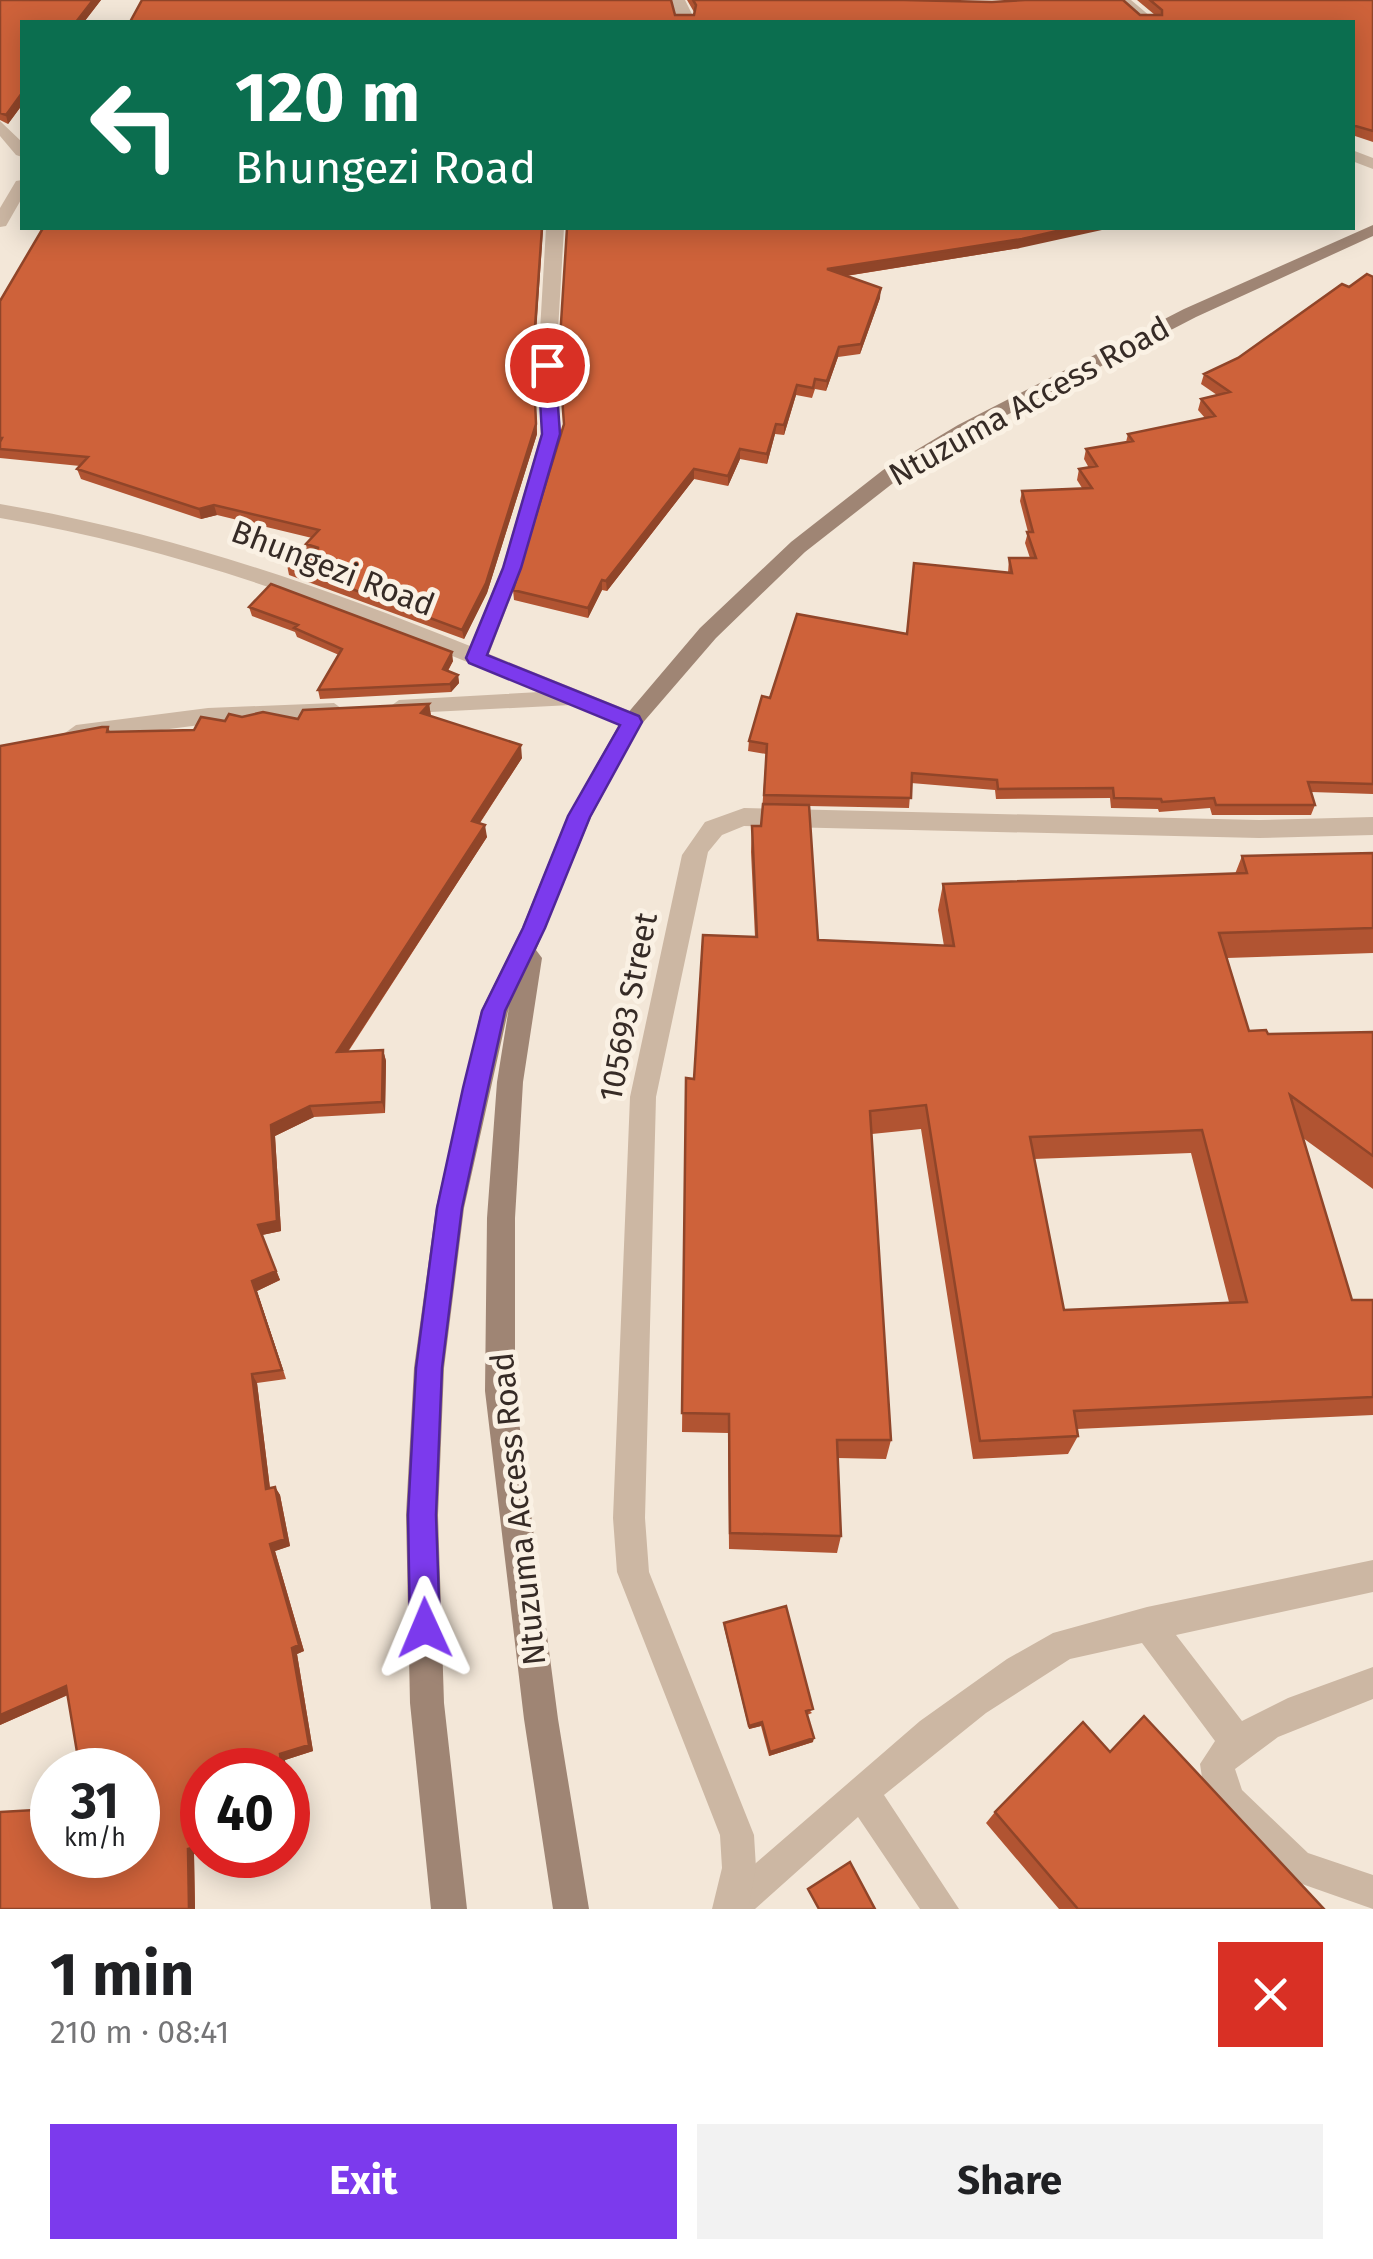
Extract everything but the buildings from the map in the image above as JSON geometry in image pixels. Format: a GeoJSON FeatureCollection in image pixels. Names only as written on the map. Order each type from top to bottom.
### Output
{"type":"FeatureCollection","features":[{"type":"Feature","properties":{"kind":"street"},"geometry":{"type":"LineString","coordinates":[[1122,0],[1146,20]]}},
{"type":"Feature","properties":{"kind":"street"},"geometry":{"type":"LineString","coordinates":[[0,126],[20,150]]}},
{"type":"Feature","properties":{"kind":"street"},"geometry":{"type":"LineString","coordinates":[[0,222],[20,189]]}},
{"type":"Feature","properties":{"kind":"street"},"geometry":{"type":"LineString","coordinates":[[476,658],[512,568],[551,434],[547,365],[555,230]]}},
{"type":"Feature","properties":{"kind":"street","name":"Ntuzuma Access Road"},"geometry":{"type":"LineString","coordinates":[[450,1909],[427,1703],[422,1515],[429,1368],[450,1208],[494,1011],[534,928],[579,816],[632,722],[756,583],[890,475],[965,429],[1190,313],[1373,230]]}},
{"type":"Feature","properties":{"kind":"street","name":"Bhungezi Road"},"geometry":{"type":"LineString","coordinates":[[0,511],[78,522],[215,557],[291,582],[632,722]]}},
{"type":"Feature","properties":{"kind":"street"},"geometry":{"type":"LineString","coordinates":[[56,736],[208,716],[574,698]]}},
{"type":"Feature","properties":{"kind":"street","name":"105693 Street"},"geometry":{"type":"LineString","coordinates":[[730,1908],[739,1868],[737,1836],[638,1588],[629,1518],[643,1097],[694,855],[702,837],[726,821],[744,817],[1259,829],[1373,826]]}},
{"type":"Feature","properties":{"kind":"street","name":"Ntuzuma Access Road"},"geometry":{"type":"LineString","coordinates":[[534,928],[510,1082],[501,1218],[500,1391],[540,1719],[571,1909]]}},
{"type":"Feature","properties":{"kind":"street"},"geometry":{"type":"LineString","coordinates":[[730,1908],[919,1744],[1020,1668],[1064,1644],[1373,1576]]}},
{"type":"Feature","properties":{"kind":"street"},"geometry":{"type":"LineString","coordinates":[[1147,1623],[1237,1742]]}},
{"type":"Feature","properties":{"kind":"street"},"geometry":{"type":"LineString","coordinates":[[1373,1683],[1237,1742],[1218,1764],[1220,1784],[1230,1802],[1297,1866],[1373,1893]]}},
{"type":"Feature","properties":{"kind":"street"},"geometry":{"type":"LineString","coordinates":[[862,1793],[940,1909]]}},
{"type":"Feature","properties":{"kind":"route"},"geometry":{"type":"LineString","coordinates":[[425,1628],[422,1515],[429,1368],[450,1208],[476,1088],[494,1011],[534,928],[579,816],[632,722],[476,658],[512,568],[551,434],[547,365]]}}]}
